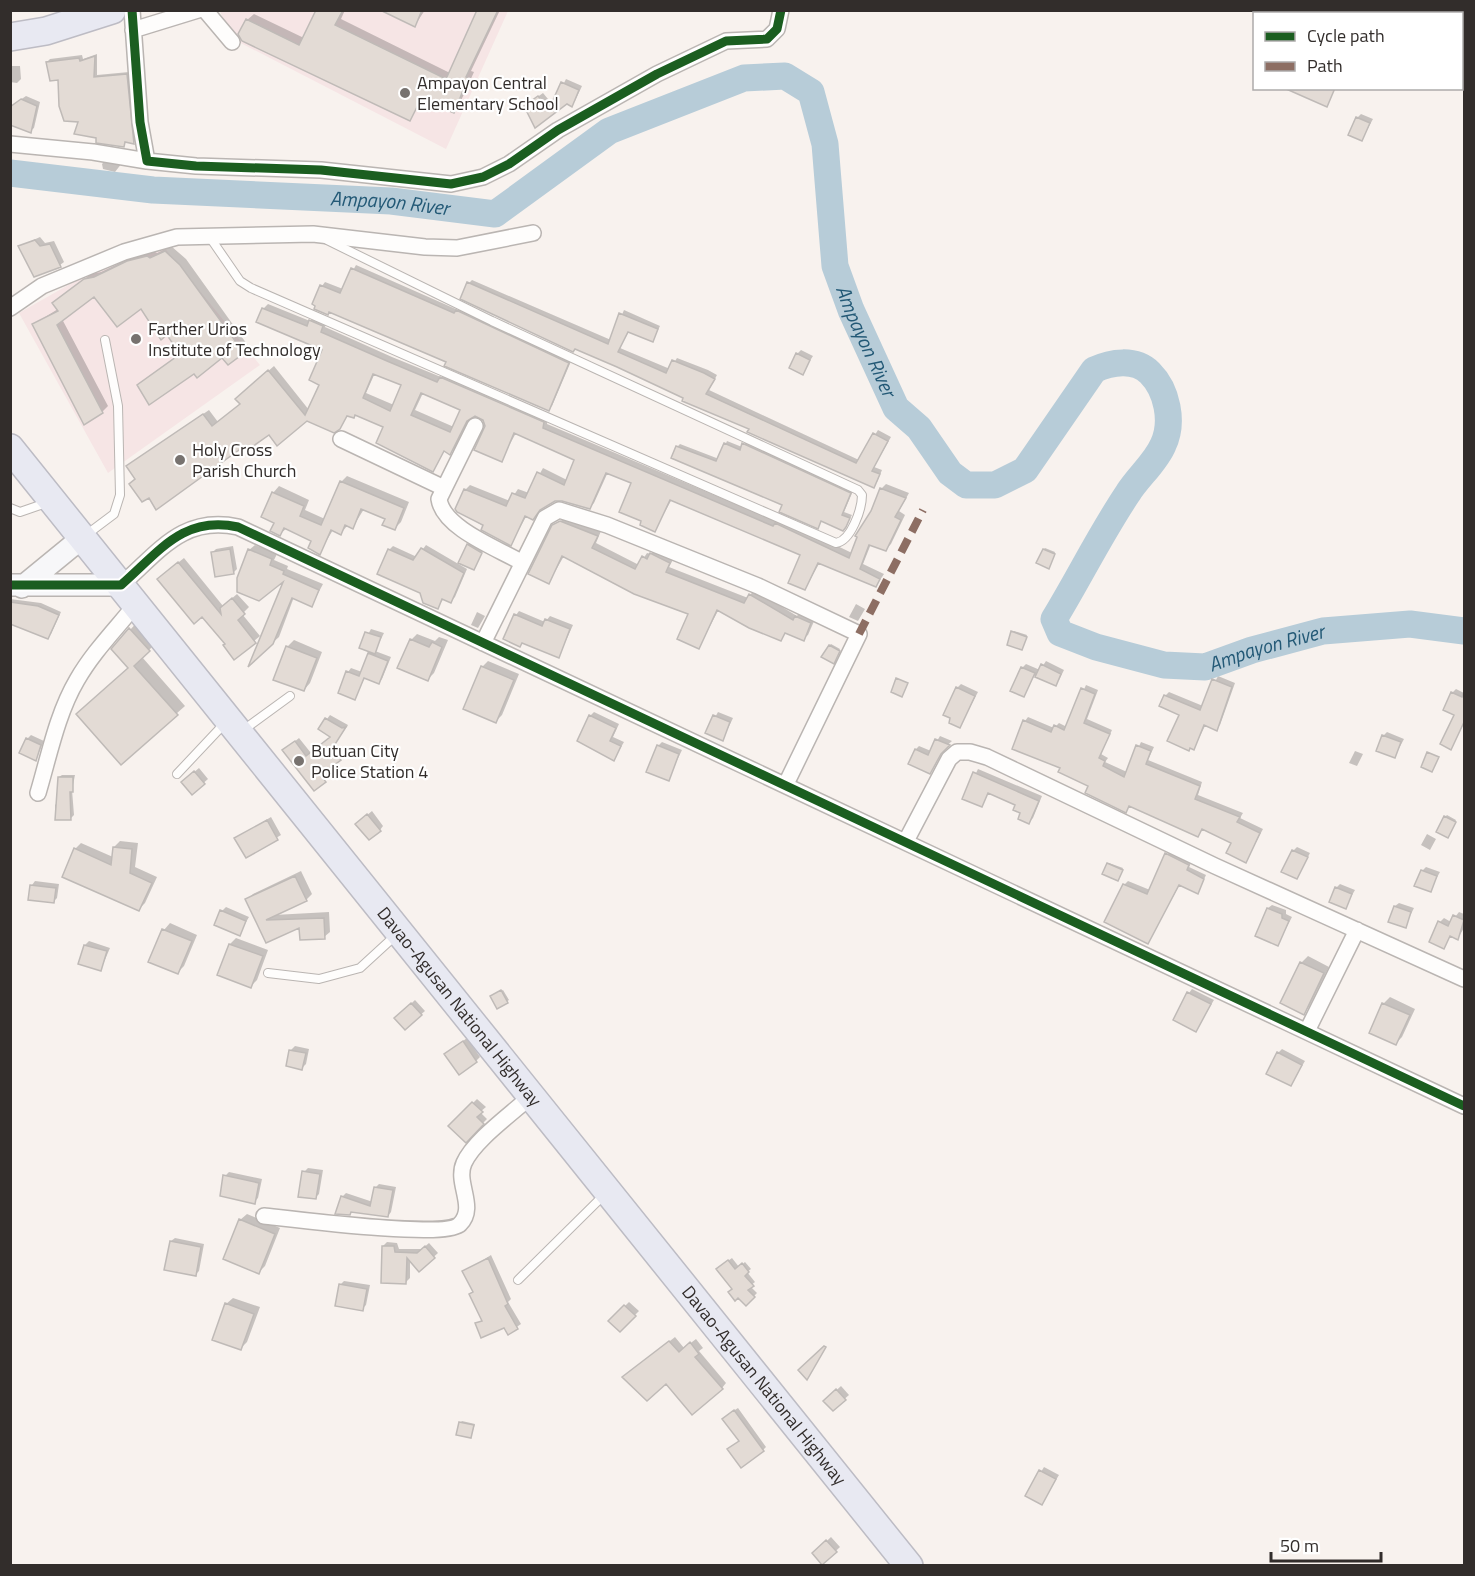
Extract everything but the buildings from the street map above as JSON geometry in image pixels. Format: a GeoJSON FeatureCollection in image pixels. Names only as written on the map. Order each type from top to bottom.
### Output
{"type":"FeatureCollection","features":[{"type":"Feature","properties":{"kind":"highway"},"geometry":{"type":"LineString","coordinates":[[10,37],[46,31],[112,10]]}},
{"type":"Feature","properties":{"kind":"highway","name":"Davao-Agusan National Highway"},"geometry":{"type":"LineString","coordinates":[[10,448],[909,1566]]}},
{"type":"Feature","properties":{"kind":"street"},"geometry":{"type":"LineString","coordinates":[[132,10],[140,122],[147,161]]}},
{"type":"Feature","properties":{"kind":"street"},"geometry":{"type":"LineString","coordinates":[[133,30],[198,10]]}},
{"type":"Feature","properties":{"kind":"street"},"geometry":{"type":"LineString","coordinates":[[205,10],[232,42]]}},
{"type":"Feature","properties":{"kind":"street"},"geometry":{"type":"LineString","coordinates":[[10,144],[93,152],[196,166],[321,170],[451,184],[483,177],[509,164],[558,130],[657,74],[726,40],[767,39],[777,29],[781,10]]}},
{"type":"Feature","properties":{"kind":"street"},"geometry":{"type":"LineString","coordinates":[[10,309],[42,286],[124,252],[166,239],[313,234],[425,247],[457,248],[533,233]]}},
{"type":"Feature","properties":{"kind":"street"},"geometry":{"type":"LineString","coordinates":[[475,426],[439,499],[440,508],[451,522],[521,562]]}},
{"type":"Feature","properties":{"kind":"street"},"geometry":{"type":"LineString","coordinates":[[341,439],[444,488]]}},
{"type":"Feature","properties":{"kind":"street"},"geometry":{"type":"LineString","coordinates":[[483,643],[544,518],[559,510],[572,512],[758,586],[859,634],[786,784]]}},
{"type":"Feature","properties":{"kind":"street"},"geometry":{"type":"LineString","coordinates":[[38,793],[62,713],[76,682],[129,594],[178,535],[197,525],[217,522],[238,527],[1464,1106]]}},
{"type":"Feature","properties":{"kind":"street"},"geometry":{"type":"LineString","coordinates":[[16,586],[82,537]]}},
{"type":"Feature","properties":{"kind":"street"},"geometry":{"type":"LineString","coordinates":[[16,586],[129,594]]}},
{"type":"Feature","properties":{"kind":"street"},"geometry":{"type":"LineString","coordinates":[[906,841],[949,759],[957,752],[970,752],[987,757],[1464,980]]}},
{"type":"Feature","properties":{"kind":"street"},"geometry":{"type":"LineString","coordinates":[[1307,1031],[1357,930]]}},
{"type":"Feature","properties":{"kind":"street"},"geometry":{"type":"LineString","coordinates":[[264,1216],[403,1229],[451,1230],[459,1225],[466,1215],[468,1206],[460,1177],[469,1154],[532,1095]]}},
{"type":"Feature","properties":{"kind":"lane"},"geometry":{"type":"LineString","coordinates":[[210,237],[235,275],[251,288],[836,543],[848,537],[862,501],[862,495],[858,490],[492,321],[313,234]]}},
{"type":"Feature","properties":{"kind":"lane"},"geometry":{"type":"LineString","coordinates":[[82,537],[114,514],[120,495],[118,406],[105,340]]}},
{"type":"Feature","properties":{"kind":"lane"},"geometry":{"type":"LineString","coordinates":[[10,508],[20,512],[53,500]]}},
{"type":"Feature","properties":{"kind":"lane"},"geometry":{"type":"LineString","coordinates":[[177,774],[233,727],[290,696]]}},
{"type":"Feature","properties":{"kind":"lane"},"geometry":{"type":"LineString","coordinates":[[268,973],[319,979],[360,968],[400,932]]}},
{"type":"Feature","properties":{"kind":"lane"},"geometry":{"type":"LineString","coordinates":[[518,1280],[609,1191]]}},
{"type":"Feature","properties":{"kind":"shaded area","name":"Ampayon Central Elementary School"},"geometry":{"type":"Polygon","coordinates":[[[220,11],[508,11],[446,149],[231,38],[220,11]]]}},
{"type":"Feature","properties":{"kind":"shaded area","name":"Farther Urios Institute of Technology"},"geometry":{"type":"Polygon","coordinates":[[[163,246],[260,365],[108,473],[19,313],[86,275],[163,246]]]}},
{"type":"Feature","properties":{"kind":"waterway","name":"Ampayon River"},"geometry":{"type":"LineString","coordinates":[[10,173],[153,190],[391,201],[495,214],[609,131],[744,78],[785,76],[811,92],[825,144],[835,266],[851,310],[896,408],[919,428],[950,473],[966,485],[995,485],[1025,470],[1094,370],[1101,367],[1115,363],[1137,365],[1150,373],[1161,388],[1168,417],[1163,445],[1118,508],[1054,619],[1060,633],[1096,647],[1164,665],[1205,667],[1252,650],[1323,631],[1410,624],[1464,631]]}},
{"type":"Feature","properties":{"kind":"marked path"},"geometry":{"type":"LineString","coordinates":[[859,634],[923,510]]}},
{"type":"Feature","properties":{"kind":"cycle path"},"geometry":{"type":"LineString","coordinates":[[132,10],[140,122],[147,161],[196,166],[321,170],[451,184],[483,177],[509,164],[558,130],[657,74],[726,41],[767,39],[777,29],[781,10]]}},
{"type":"Feature","properties":{"kind":"cycle path"},"geometry":{"type":"LineString","coordinates":[[10,585],[121,585],[160,549],[187,531],[202,526],[238,527],[1464,1106]]}},
{"type":"Feature","properties":{"kind":"place","name":"Ampayon Central Elementary School"},"geometry":{"type":"Point","coordinates":[405,93]}},
{"type":"Feature","properties":{"kind":"place","name":"Farther Urios Institute of Technology"},"geometry":{"type":"Point","coordinates":[136,339]}},
{"type":"Feature","properties":{"kind":"place","name":"Holy Cross Parish Church"},"geometry":{"type":"Point","coordinates":[180,460]}},
{"type":"Feature","properties":{"kind":"place","name":"Butuan City Police Station 4"},"geometry":{"type":"Point","coordinates":[299,761]}}]}
